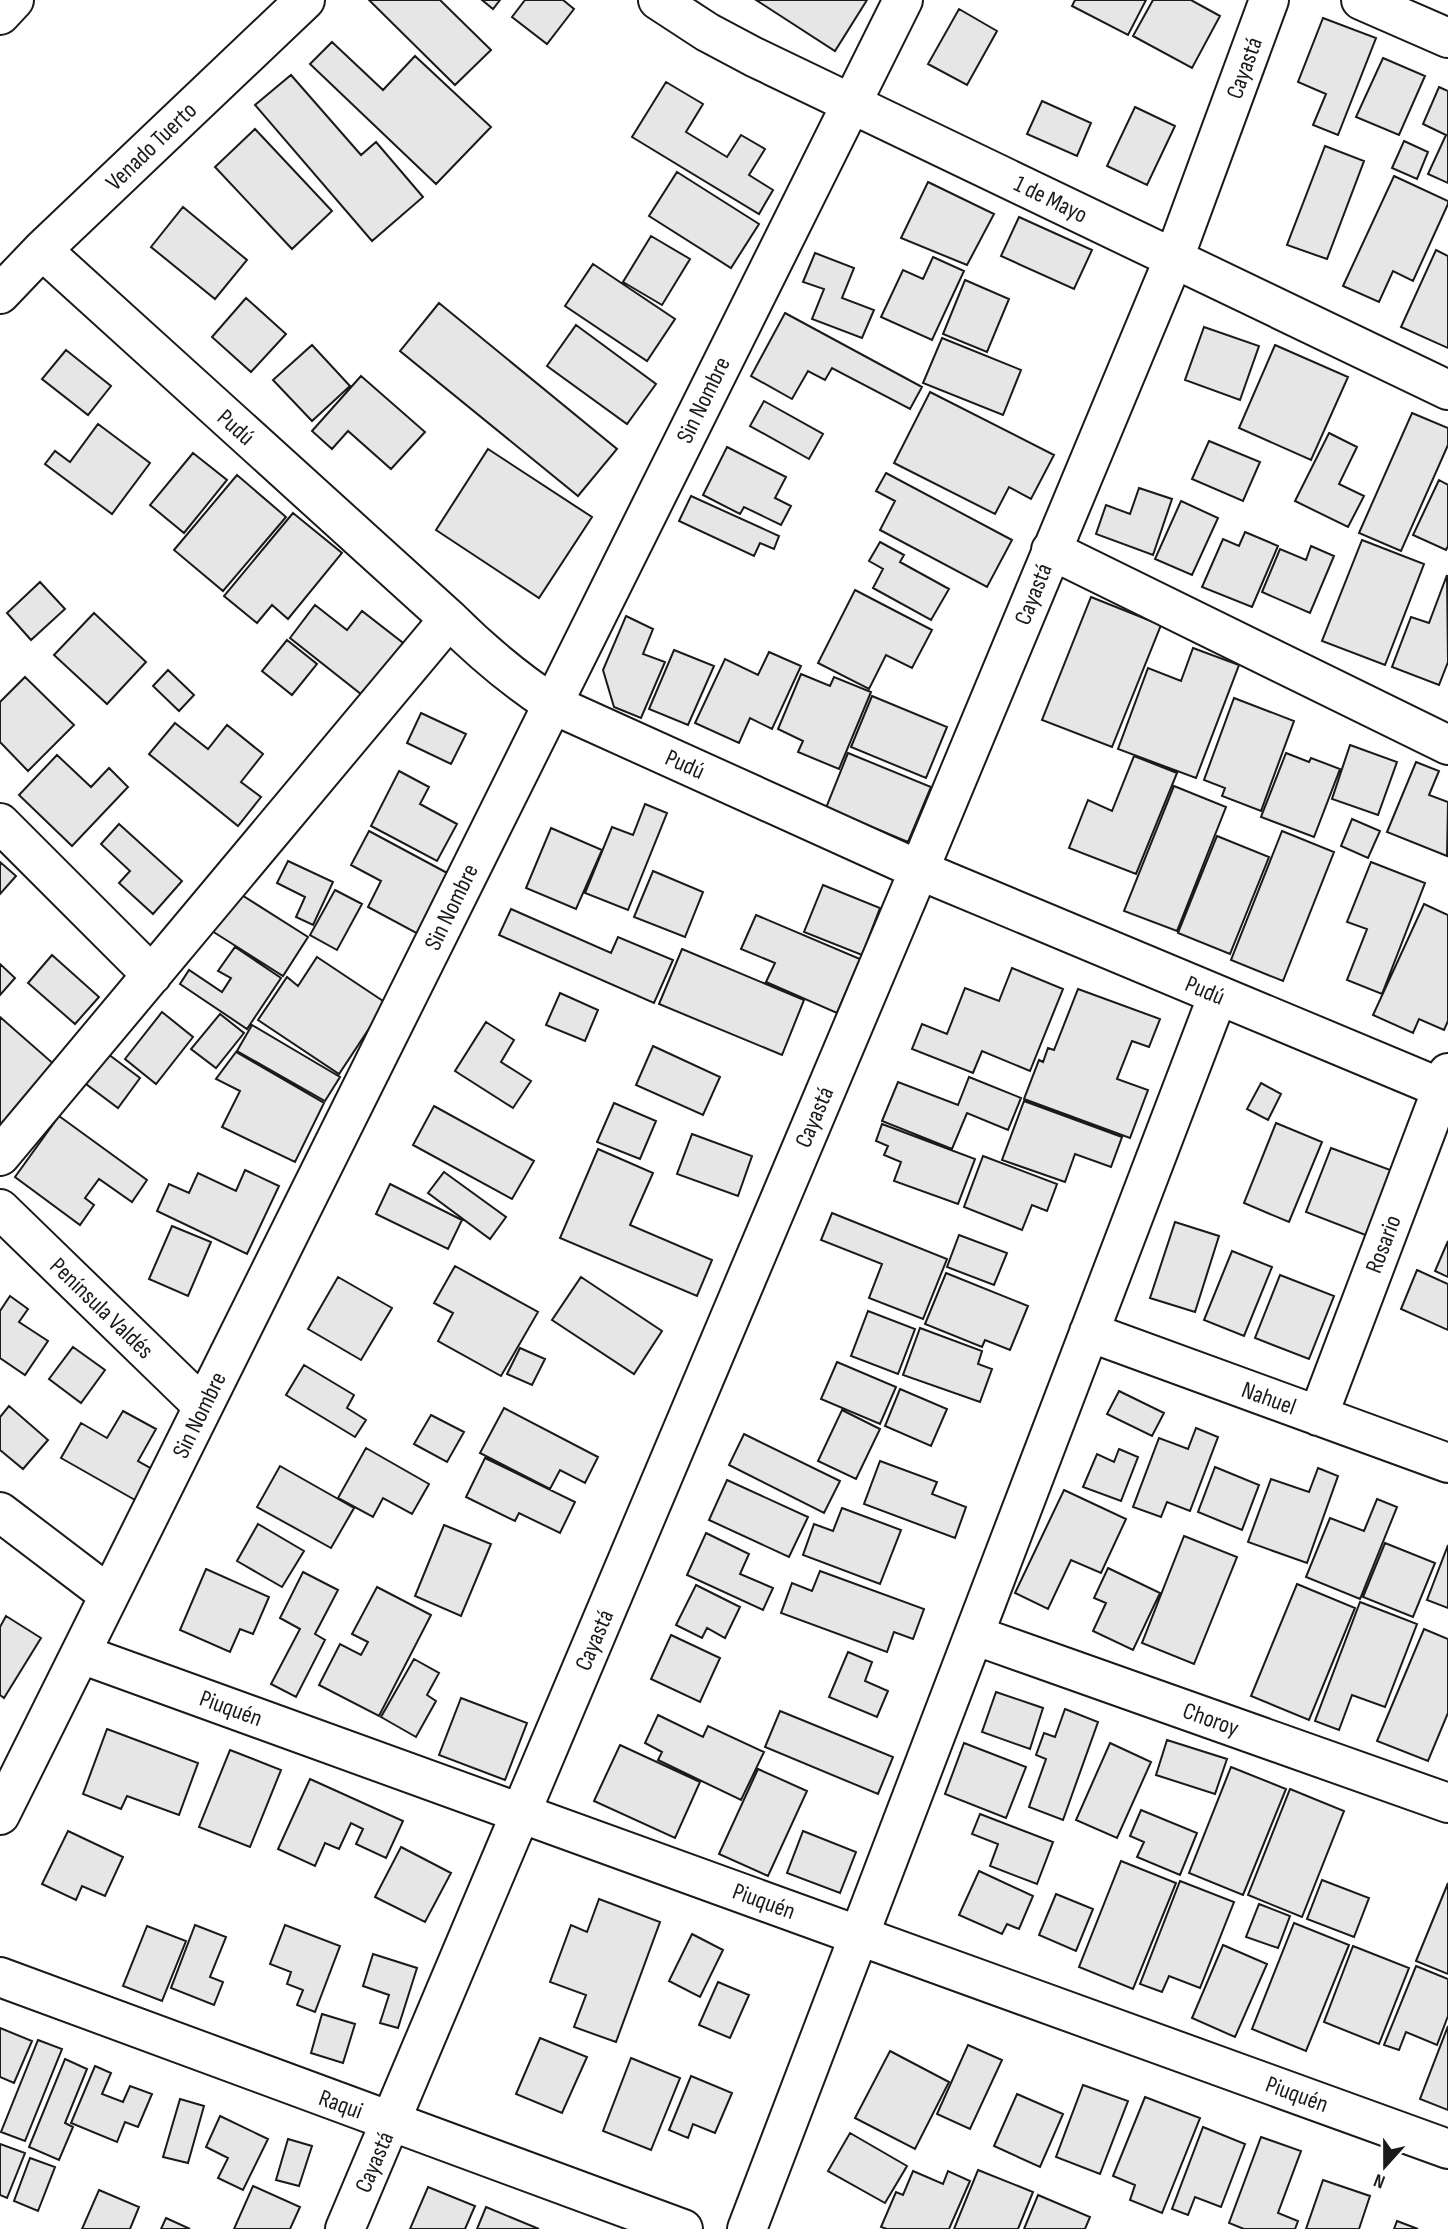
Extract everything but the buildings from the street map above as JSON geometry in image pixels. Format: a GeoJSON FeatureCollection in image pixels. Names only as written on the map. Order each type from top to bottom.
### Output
{"type":"FeatureCollection","features":[{"type":"Feature","properties":{"kind":"street"},"geometry":{"type":"LineString","coordinates":[[0,15],[14,0]]}},
{"type":"Feature","properties":{"kind":"street","name":"Venado Tuerto"},"geometry":{"type":"LineString","coordinates":[[0,294],[42,250],[305,0]]}},
{"type":"Feature","properties":{"kind":"street","name":"1 de Mayo"},"geometry":{"type":"LineString","coordinates":[[658,0],[742,51],[1448,390]]}},
{"type":"Feature","properties":{"kind":"street","name":"Sin Nombre"},"geometry":{"type":"LineString","coordinates":[[0,1815],[903,0]]}},
{"type":"Feature","properties":{"kind":"street","name":"Cayastá"},"geometry":{"type":"LineString","coordinates":[[345,2229],[919,870],[1174,258],[1269,0]]}},
{"type":"Feature","properties":{"kind":"street"},"geometry":{"type":"LineString","coordinates":[[1361,0],[1448,38]]}},
{"type":"Feature","properties":{"kind":"street","name":"Pudú"},"geometry":{"type":"LineString","coordinates":[[42,250],[449,619],[484,655],[552,705],[919,870],[1218,995],[1446,1084]]}},
{"type":"Feature","properties":{"kind":"street"},"geometry":{"type":"LineString","coordinates":[[1051,550],[1448,745]]}},
{"type":"Feature","properties":{"kind":"street"},"geometry":{"type":"LineString","coordinates":[[0,1156],[449,619]]}},
{"type":"Feature","properties":{"kind":"street"},"geometry":{"type":"LineString","coordinates":[[0,823],[152,975]]}},
{"type":"Feature","properties":{"kind":"street"},"geometry":{"type":"LineString","coordinates":[[747,2229],[1218,995]]}},
{"type":"Feature","properties":{"kind":"street","name":"Rosario"},"geometry":{"type":"LineString","coordinates":[[1318,1416],[1446,1084]]}},
{"type":"Feature","properties":{"kind":"street","name":"Península Valdés"},"geometry":{"type":"LineString","coordinates":[[0,1209],[203,1406]]}},
{"type":"Feature","properties":{"kind":"street","name":"Nahuel"},"geometry":{"type":"LineString","coordinates":[[1089,1332],[1448,1463]]}},
{"type":"Feature","properties":{"kind":"street"},"geometry":{"type":"LineString","coordinates":[[0,1512],[109,1595]]}},
{"type":"Feature","properties":{"kind":"street","name":"Choroy"},"geometry":{"type":"LineString","coordinates":[[974,1635],[1448,1803]]}},
{"type":"Feature","properties":{"kind":"street","name":"Piuquén"},"geometry":{"type":"LineString","coordinates":[[80,1654],[1448,2149]]}},
{"type":"Feature","properties":{"kind":"street","name":"Raqui"},"geometry":{"type":"LineString","coordinates":[[0,1978],[682,2229]]}}]}
